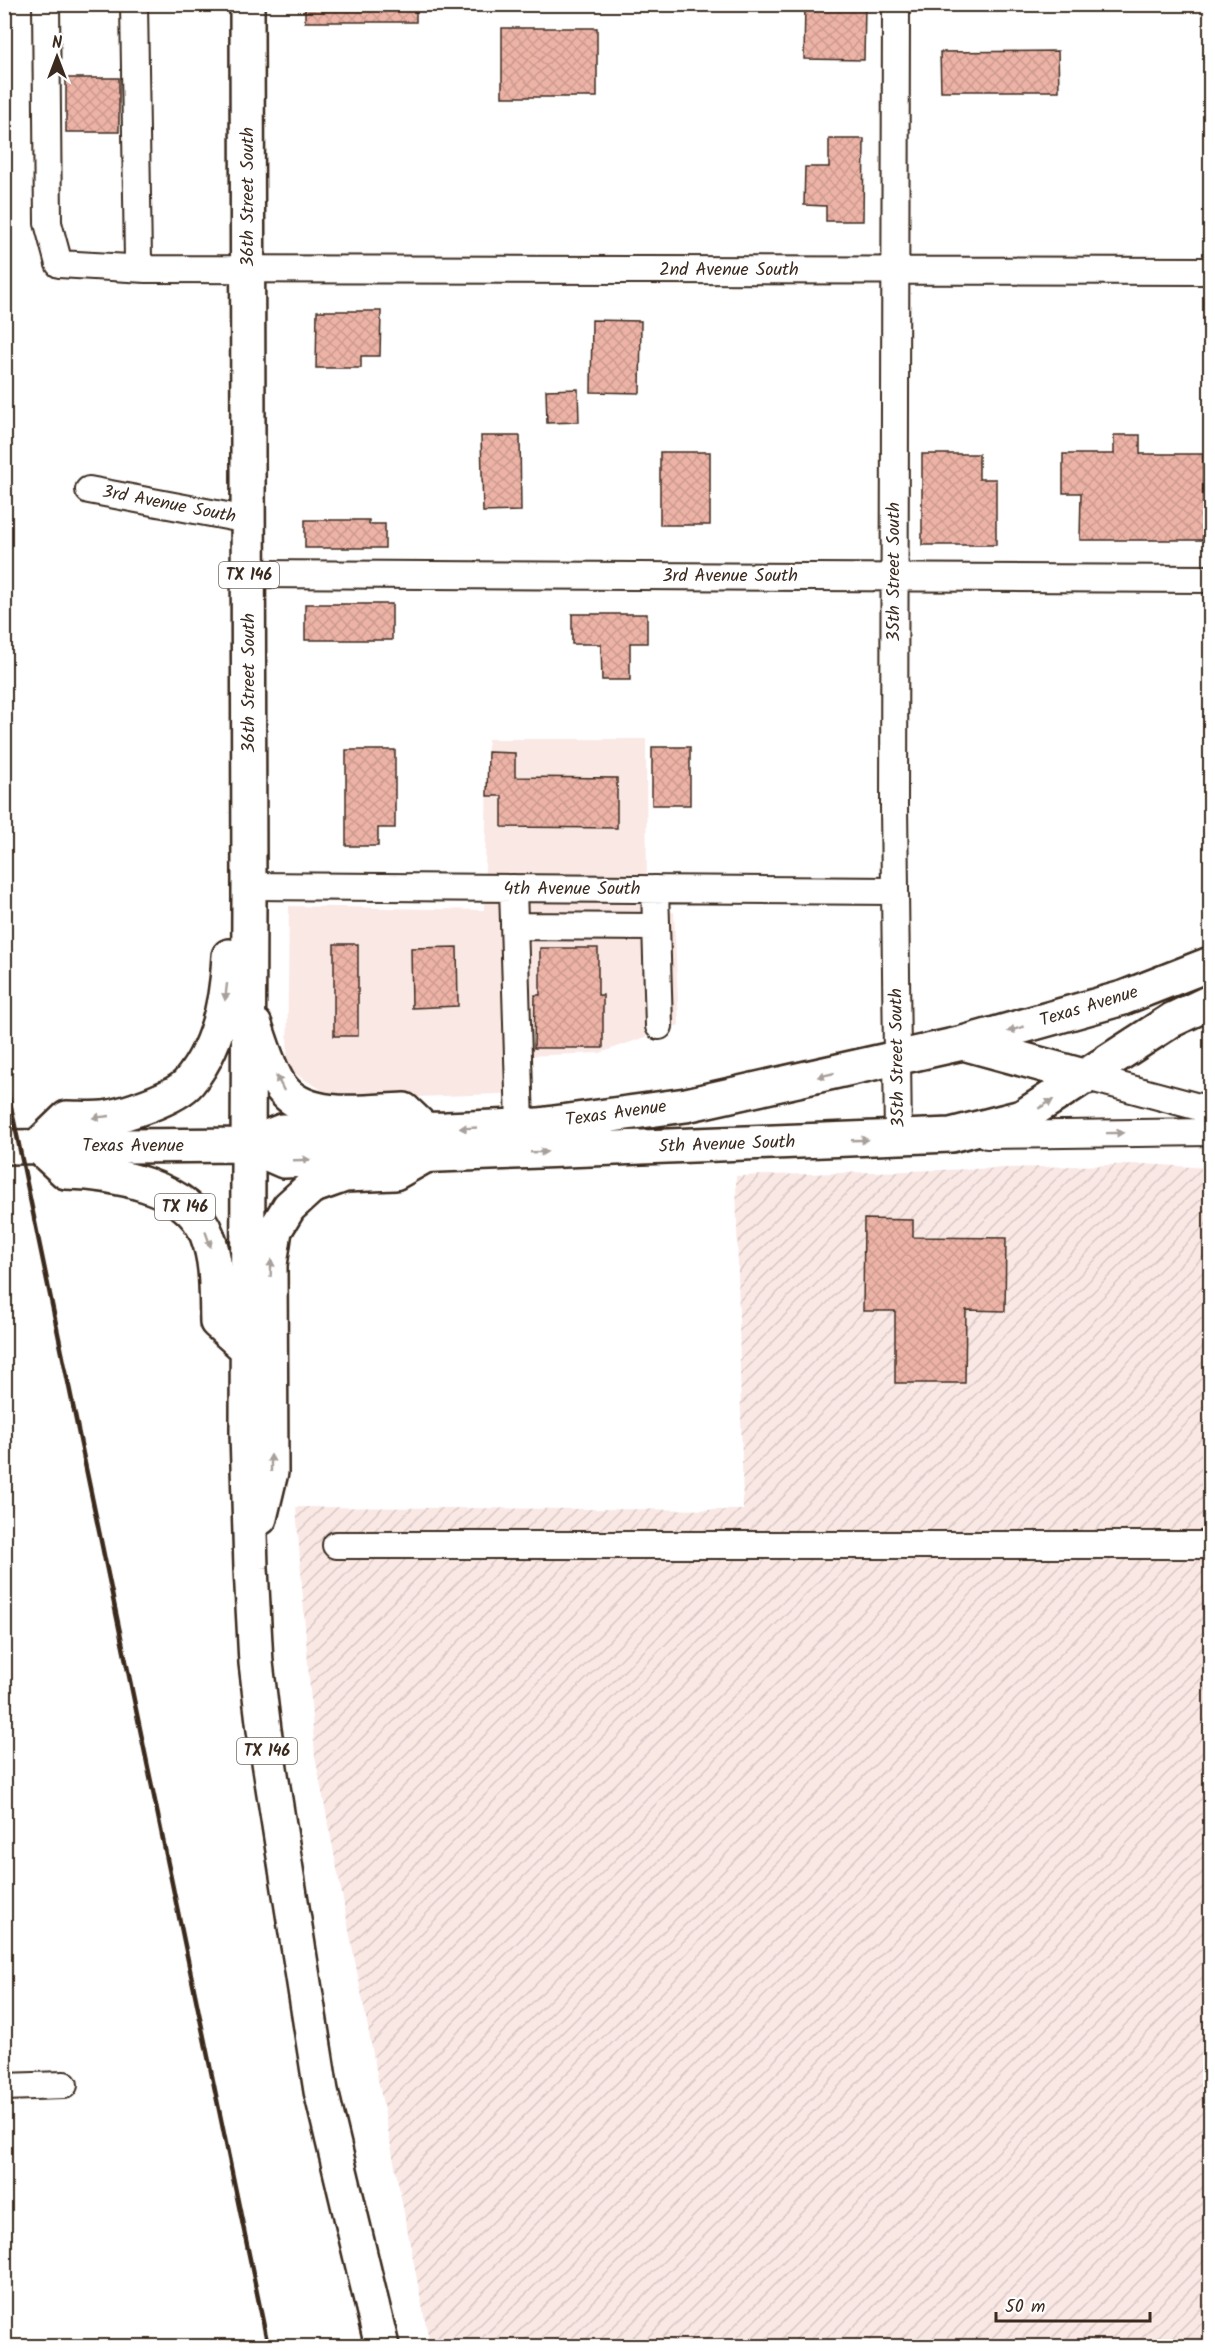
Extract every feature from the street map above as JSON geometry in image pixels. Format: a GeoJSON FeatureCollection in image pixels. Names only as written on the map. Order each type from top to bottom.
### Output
{"type":"FeatureCollection","features":[{"type":"Feature","properties":{"kind":"main road","name":"36th Street South"},"geometry":{"type":"LineString","coordinates":[[247,4],[249,574],[247,1145]]}},
{"type":"Feature","properties":{"kind":"main road"},"geometry":{"type":"LineString","coordinates":[[38,1146],[67,1118],[105,1118],[157,1102],[188,1084],[216,1032],[227,996],[228,857],[249,812]]}},
{"type":"Feature","properties":{"kind":"main road","name":"Texas Avenue"},"geometry":{"type":"LineString","coordinates":[[425,1143],[520,1125],[686,1105],[898,1058],[963,1043],[1123,998],[1210,964]]}},
{"type":"Feature","properties":{"kind":"main road"},"geometry":{"type":"LineString","coordinates":[[951,1135],[1022,1117],[1088,1077],[1172,1020],[1210,1002]]}},
{"type":"Feature","properties":{"kind":"main road","name":"TX 146"},"geometry":{"type":"LineString","coordinates":[[248,1008],[284,1092],[307,1108],[334,1111],[404,1110],[425,1143]]}},
{"type":"Feature","properties":{"kind":"main road"},"geometry":{"type":"LineString","coordinates":[[963,1043],[1088,1077]]}},
{"type":"Feature","properties":{"kind":"main road","name":"5th Avenue South"},"geometry":{"type":"LineString","coordinates":[[247,1145],[284,1161],[425,1143],[898,1139],[951,1135]]}},
{"type":"Feature","properties":{"kind":"main road"},"geometry":{"type":"LineString","coordinates":[[250,1561],[271,1472],[270,1265],[275,1230],[289,1207],[311,1186],[345,1174],[395,1173],[425,1143]]}},
{"type":"Feature","properties":{"kind":"main road","name":"Texas Avenue"},"geometry":{"type":"LineString","coordinates":[[4,1147],[247,1145]]}},
{"type":"Feature","properties":{"kind":"main road","name":"TX 146"},"geometry":{"type":"LineString","coordinates":[[247,1145],[250,1561],[256,1663],[264,1730],[321,2091],[382,2346]]}},
{"type":"Feature","properties":{"kind":"main road","name":"TX 146"},"geometry":{"type":"LineString","coordinates":[[38,1146],[66,1173],[102,1173],[132,1180],[157,1189],[188,1209],[207,1232],[215,1263],[217,1322],[247,1349]]}},
{"type":"Feature","properties":{"kind":"street","name":"2nd Avenue South"},"geometry":{"type":"LineString","coordinates":[[46,4],[48,223],[59,264],[146,269],[248,270],[1210,271]]}},
{"type":"Feature","properties":{"kind":"street"},"geometry":{"type":"LineString","coordinates":[[134,4],[138,260],[146,269]]}},
{"type":"Feature","properties":{"kind":"street","name":"35th Street South"},"geometry":{"type":"LineString","coordinates":[[896,4],[894,577],[898,1139]]}},
{"type":"Feature","properties":{"kind":"street","name":"3rd Avenue South"},"geometry":{"type":"LineString","coordinates":[[89,490],[248,520]]}},
{"type":"Feature","properties":{"kind":"street","name":"3rd Avenue South"},"geometry":{"type":"LineString","coordinates":[[249,574],[1210,579]]}},
{"type":"Feature","properties":{"kind":"street","name":"4th Avenue South"},"geometry":{"type":"LineString","coordinates":[[249,886],[895,891]]}},
{"type":"Feature","properties":{"kind":"street"},"geometry":{"type":"LineString","coordinates":[[513,888],[520,1125]]}},
{"type":"Feature","properties":{"kind":"street"},"geometry":{"type":"LineString","coordinates":[[577,888],[577,927]]}},
{"type":"Feature","properties":{"kind":"street"},"geometry":{"type":"LineString","coordinates":[[655,889],[658,1026]]}},
{"type":"Feature","properties":{"kind":"street"},"geometry":{"type":"LineString","coordinates":[[514,926],[655,927]]}},
{"type":"Feature","properties":{"kind":"street"},"geometry":{"type":"LineString","coordinates":[[1088,1077],[1210,1110]]}},
{"type":"Feature","properties":{"kind":"street","name":"5th Avenue South"},"geometry":{"type":"LineString","coordinates":[[951,1135],[1210,1132]]}},
{"type":"Feature","properties":{"kind":"street"},"geometry":{"type":"LineString","coordinates":[[336,1545],[1210,1545]]}},
{"type":"Feature","properties":{"kind":"street"},"geometry":{"type":"LineString","coordinates":[[4,2087],[64,2085]]}},
{"type":"Feature","properties":{"kind":"shaded area"},"geometry":{"type":"Polygon","coordinates":[[[488,739],[646,739],[647,912],[674,912],[679,1025],[600,1053],[523,1056],[527,1093],[339,1100],[287,1069],[289,906],[484,910],[488,739]]]}},
{"type":"Feature","properties":{"kind":"shaded area"},"geometry":{"type":"Polygon","coordinates":[[[1143,1164],[1210,1168],[1210,2346],[430,2346],[315,1756],[296,1507],[743,1510],[736,1176],[1143,1164]]]}},
{"type":"Feature","properties":{"kind":"building"},"geometry":{"type":"Polygon","coordinates":[[[305,4],[416,4],[416,22],[305,22],[305,4]]]}},
{"type":"Feature","properties":{"kind":"building"},"geometry":{"type":"Polygon","coordinates":[[[805,4],[865,4],[864,60],[804,59],[805,4]]]}},
{"type":"Feature","properties":{"kind":"building"},"geometry":{"type":"Polygon","coordinates":[[[502,28],[597,28],[597,97],[502,97],[502,28]]]}},
{"type":"Feature","properties":{"kind":"building"},"geometry":{"type":"Polygon","coordinates":[[[1058,51],[1059,91],[941,91],[940,52],[1058,51]]]}},
{"type":"Feature","properties":{"kind":"building"},"geometry":{"type":"Polygon","coordinates":[[[66,78],[119,78],[119,132],[66,132],[66,78]]]}},
{"type":"Feature","properties":{"kind":"building"},"geometry":{"type":"Polygon","coordinates":[[[829,139],[864,139],[863,221],[826,221],[826,206],[804,205],[805,167],[829,167],[829,139]]]}},
{"type":"Feature","properties":{"kind":"building"},"geometry":{"type":"Polygon","coordinates":[[[317,311],[381,311],[380,356],[361,356],[361,368],[316,368],[317,311]]]}},
{"type":"Feature","properties":{"kind":"building"},"geometry":{"type":"Polygon","coordinates":[[[592,320],[641,321],[640,393],[591,392],[592,320]]]}},
{"type":"Feature","properties":{"kind":"building"},"geometry":{"type":"Polygon","coordinates":[[[578,389],[579,422],[547,423],[546,390],[578,389]]]}},
{"type":"Feature","properties":{"kind":"building"},"geometry":{"type":"Polygon","coordinates":[[[1114,435],[1140,435],[1140,454],[1203,454],[1203,540],[1080,540],[1081,493],[1063,493],[1063,454],[1114,454],[1114,435]]]}},
{"type":"Feature","properties":{"kind":"building"},"geometry":{"type":"Polygon","coordinates":[[[481,436],[520,436],[521,511],[483,512],[481,436]]]}},
{"type":"Feature","properties":{"kind":"building"},"geometry":{"type":"Polygon","coordinates":[[[660,452],[710,452],[710,525],[660,525],[660,452]]]}},
{"type":"Feature","properties":{"kind":"building"},"geometry":{"type":"Polygon","coordinates":[[[922,454],[979,454],[979,479],[996,479],[996,545],[922,545],[922,454]]]}},
{"type":"Feature","properties":{"kind":"building"},"geometry":{"type":"Polygon","coordinates":[[[305,520],[369,520],[369,524],[385,524],[385,548],[305,548],[305,520]]]}},
{"type":"Feature","properties":{"kind":"building"},"geometry":{"type":"Polygon","coordinates":[[[305,604],[392,604],[392,640],[305,640],[305,604]]]}},
{"type":"Feature","properties":{"kind":"building"},"geometry":{"type":"Polygon","coordinates":[[[572,614],[647,614],[647,643],[630,643],[630,680],[602,680],[601,644],[572,644],[572,614]]]}},
{"type":"Feature","properties":{"kind":"building"},"geometry":{"type":"Polygon","coordinates":[[[652,747],[690,747],[690,805],[652,805],[652,747]]]}},
{"type":"Feature","properties":{"kind":"building"},"geometry":{"type":"Polygon","coordinates":[[[346,750],[395,750],[395,828],[378,828],[378,846],[346,846],[346,750]]]}},
{"type":"Feature","properties":{"kind":"building"},"geometry":{"type":"Polygon","coordinates":[[[488,752],[515,753],[515,777],[617,778],[617,828],[502,827],[502,796],[487,796],[488,752]]]}},
{"type":"Feature","properties":{"kind":"building"},"geometry":{"type":"Polygon","coordinates":[[[334,944],[358,944],[358,1036],[334,1036],[334,944]]]}},
{"type":"Feature","properties":{"kind":"building"},"geometry":{"type":"Polygon","coordinates":[[[457,947],[458,1006],[412,1008],[411,948],[457,947]]]}},
{"type":"Feature","properties":{"kind":"building"},"geometry":{"type":"Polygon","coordinates":[[[540,948],[598,948],[598,995],[603,995],[603,1048],[534,1048],[535,995],[540,995],[540,948]]]}},
{"type":"Feature","properties":{"kind":"building"},"geometry":{"type":"Polygon","coordinates":[[[864,1219],[913,1220],[913,1237],[1006,1238],[1005,1311],[966,1310],[965,1383],[895,1383],[895,1311],[863,1311],[864,1219]]]}},
{"type":"Feature","properties":{"kind":"railway"},"geometry":{"type":"LineString","coordinates":[[4,1073],[268,2346]]}}]}
